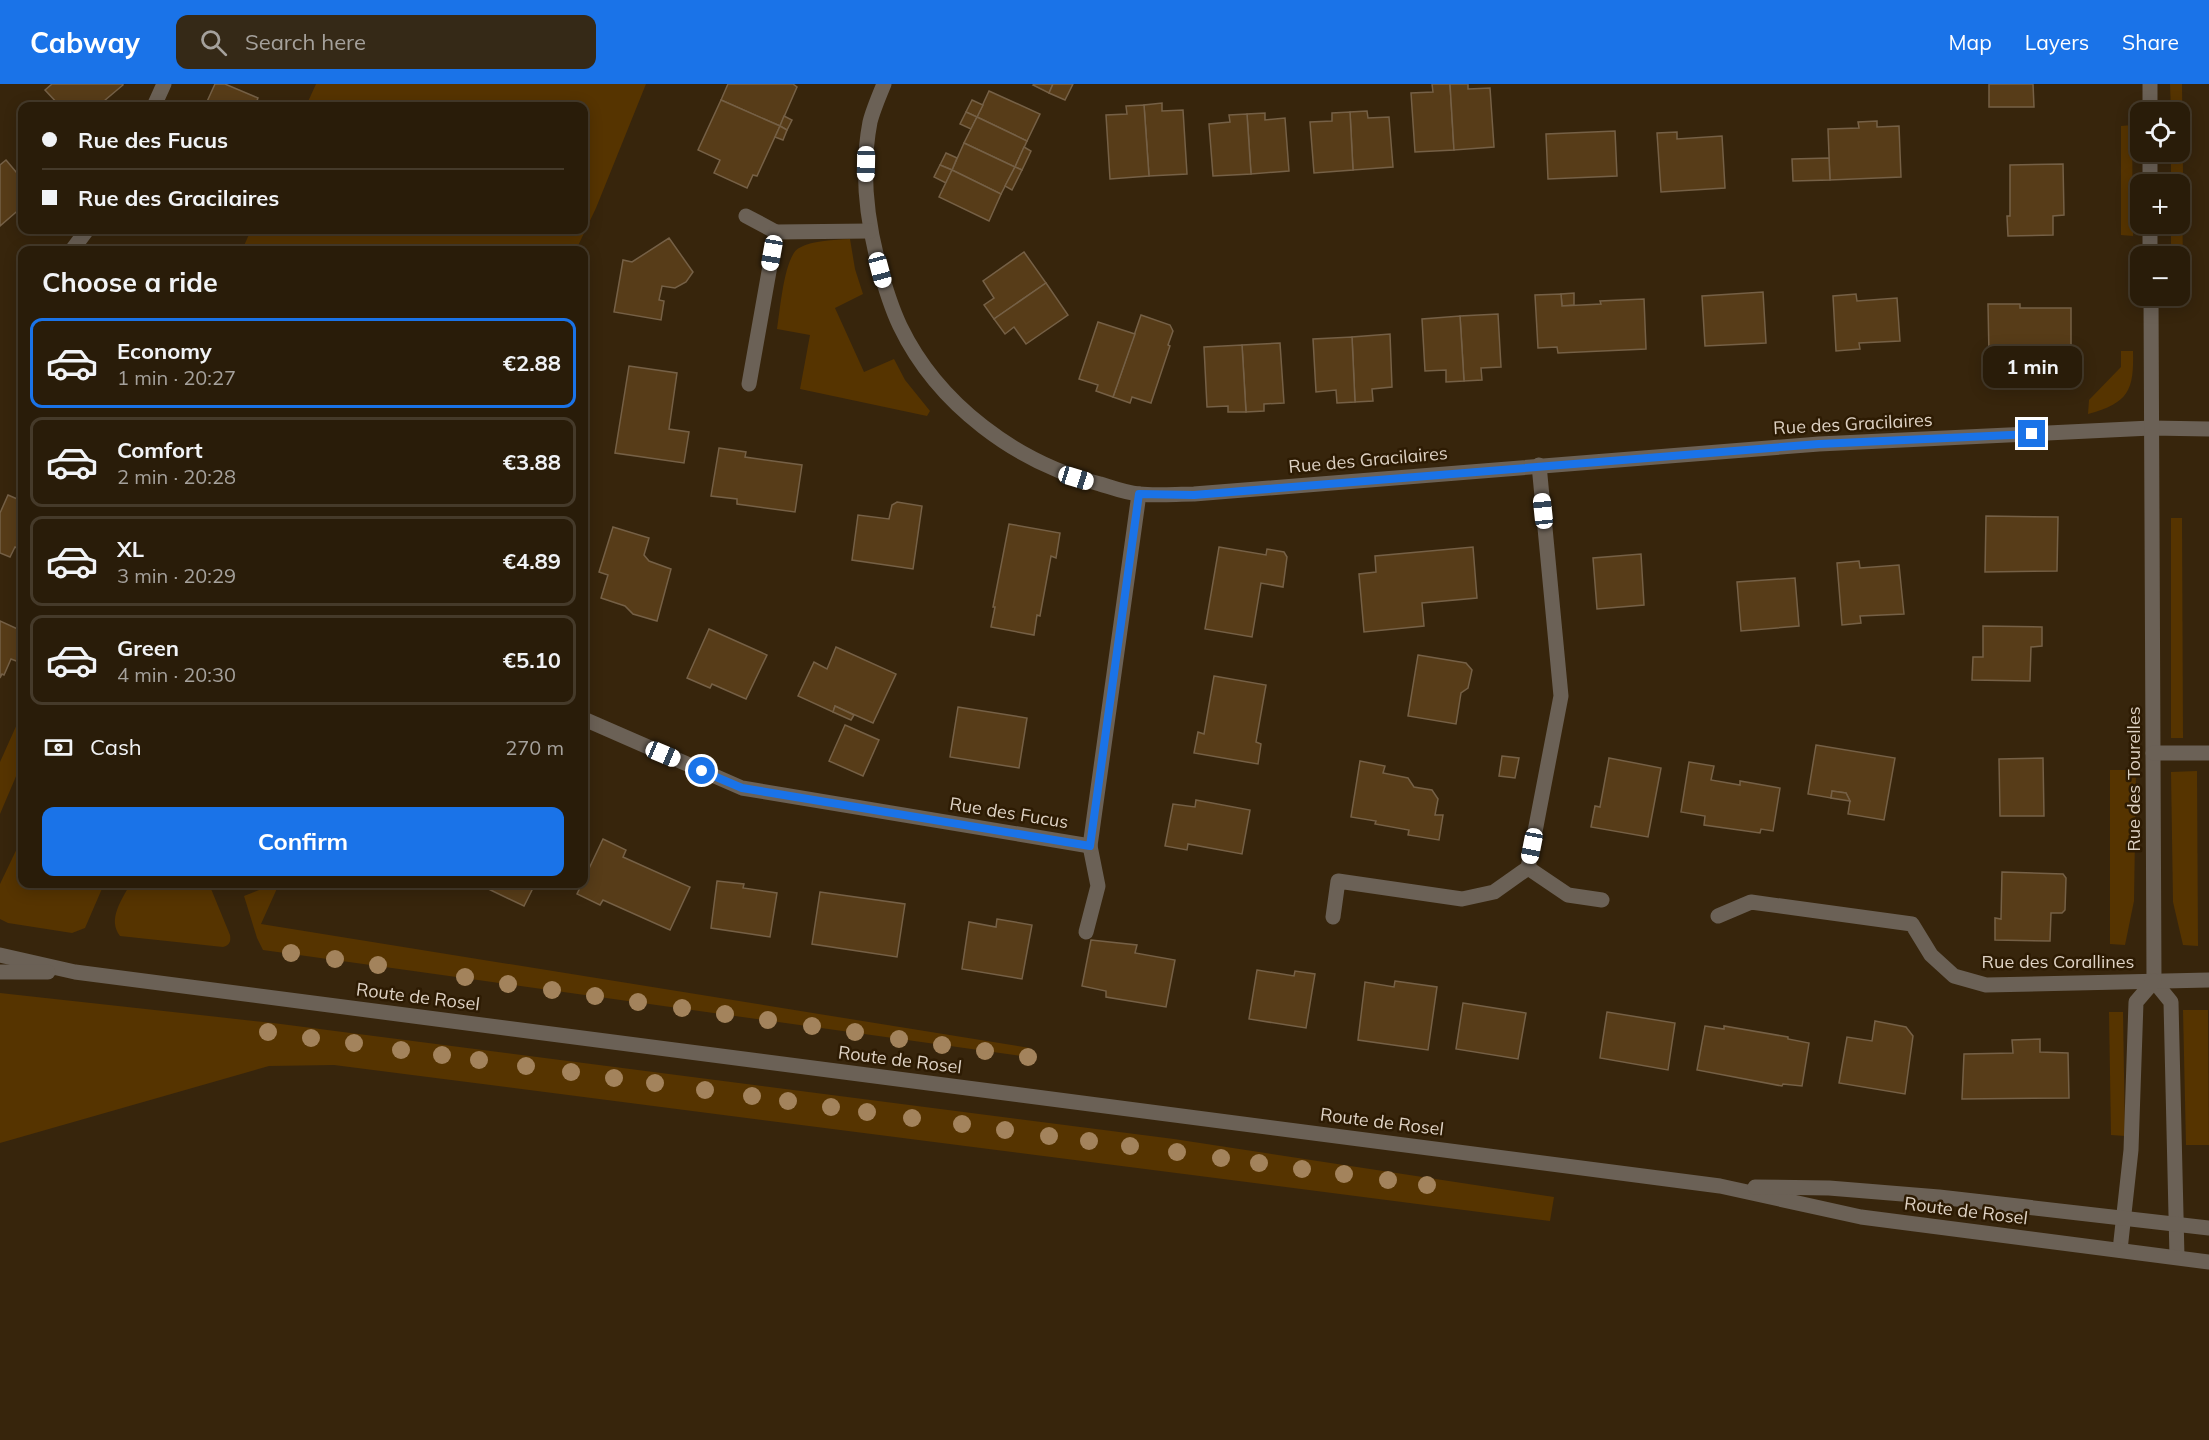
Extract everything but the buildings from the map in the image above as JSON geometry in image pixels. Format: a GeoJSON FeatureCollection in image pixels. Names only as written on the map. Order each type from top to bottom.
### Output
{"type":"FeatureCollection","features":[{"type":"Feature","properties":{"kind":"street"},"geometry":{"type":"LineString","coordinates":[[156,102],[164,84]]}},
{"type":"Feature","properties":{"kind":"street","name":"Rue des Gracilaires"},"geometry":{"type":"LineString","coordinates":[[884,84],[870,121],[865,196],[870,231],[886,290],[900,327],[922,363],[939,386],[978,422],[1037,461],[1062,473],[1139,494],[1194,495],[1539,465],[1819,444],[2151,428],[2209,429]]}},
{"type":"Feature","properties":{"kind":"street"},"geometry":{"type":"LineString","coordinates":[[2150,84],[2150,102]]}},
{"type":"Feature","properties":{"kind":"street"},"geometry":{"type":"LineString","coordinates":[[746,216],[776,232],[870,231]]}},
{"type":"Feature","properties":{"kind":"street"},"geometry":{"type":"LineString","coordinates":[[749,384],[776,232]]}},
{"type":"Feature","properties":{"kind":"street","name":"Rue des Tourelles"},"geometry":{"type":"LineString","coordinates":[[2151,306],[2154,981]]}},
{"type":"Feature","properties":{"kind":"street"},"geometry":{"type":"LineString","coordinates":[[1333,917],[1338,881],[1462,899],[1494,892],[1528,868],[1561,696],[1539,465]]}},
{"type":"Feature","properties":{"kind":"street","name":"Rue des Fucus"},"geometry":{"type":"LineString","coordinates":[[588,722],[742,788],[1090,846],[1139,494]]}},
{"type":"Feature","properties":{"kind":"street"},"geometry":{"type":"LineString","coordinates":[[2153,753],[2209,753]]}},
{"type":"Feature","properties":{"kind":"street"},"geometry":{"type":"LineString","coordinates":[[1086,932],[1098,886],[1090,846]]}},
{"type":"Feature","properties":{"kind":"street"},"geometry":{"type":"LineString","coordinates":[[1528,868],[1568,895],[1602,900]]}},
{"type":"Feature","properties":{"kind":"street","name":"Rue des Corallines"},"geometry":{"type":"LineString","coordinates":[[1718,916],[1751,902],[1912,924],[1931,955],[1954,976],[1986,985],[2154,981]]}},
{"type":"Feature","properties":{"kind":"street","name":"Route de Rosel"},"geometry":{"type":"LineString","coordinates":[[0,955],[75,972],[1720,1186],[1861,1217],[2209,1262]]}},
{"type":"Feature","properties":{"kind":"street","name":"Route de Rosel"},"geometry":{"type":"LineString","coordinates":[[0,972],[75,972]]}},
{"type":"Feature","properties":{"kind":"street"},"geometry":{"type":"LineString","coordinates":[[2154,981],[2209,980]]}},
{"type":"Feature","properties":{"kind":"street"},"geometry":{"type":"LineString","coordinates":[[2154,981],[2171,1002],[2178,1257]]}},
{"type":"Feature","properties":{"kind":"street","name":"Rue des Corallines"},"geometry":{"type":"LineString","coordinates":[[2120,1250],[2131,1150],[2136,1002],[2154,981]]}},
{"type":"Feature","properties":{"kind":"street","name":"Route de Rosel"},"geometry":{"type":"LineString","coordinates":[[1720,1186],[1829,1188],[1939,1197],[2209,1228]]}},
{"type":"Feature","properties":{"kind":"shaded area"},"geometry":{"type":"Polygon","coordinates":[[[316,84],[646,84],[588,225],[588,102],[308,102],[316,84]]]}},
{"type":"Feature","properties":{"kind":"shaded area"},"geometry":{"type":"Polygon","coordinates":[[[2170,84],[2182,84],[2182,102],[2171,102],[2170,84]]]}},
{"type":"Feature","properties":{"kind":"shaded area"},"geometry":{"type":"Polygon","coordinates":[[[2130,125],[2130,162],[2132,162],[2132,174],[2130,174],[2130,234],[2133,236],[2121,235],[2121,126],[2130,125]]]}},
{"type":"Feature","properties":{"kind":"shaded area"},"geometry":{"type":"Polygon","coordinates":[[[2171,162],[2183,162],[2183,174],[2171,174],[2171,162]]]}},
{"type":"Feature","properties":{"kind":"shaded area"},"geometry":{"type":"Polygon","coordinates":[[[249,234],[584,234],[578,246],[244,246],[249,234]]]}},
{"type":"Feature","properties":{"kind":"shaded area"},"geometry":{"type":"Polygon","coordinates":[[[2171,234],[2183,234],[2183,246],[2171,246],[2171,234]]]}},
{"type":"Feature","properties":{"kind":"shaded area"},"geometry":{"type":"Polygon","coordinates":[[[850,239],[855,269],[863,294],[835,308],[864,372],[894,359],[905,380],[930,411],[927,416],[800,389],[810,335],[777,329],[786,273],[794,253],[799,248],[811,243],[850,239]]]}},
{"type":"Feature","properties":{"kind":"shaded area"},"geometry":{"type":"Polygon","coordinates":[[[2121,351],[2133,351],[2132,376],[2126,393],[2121,400],[2112,405],[2088,414],[2089,400],[2121,367],[2121,351]]]}},
{"type":"Feature","properties":{"kind":"shaded area"},"geometry":{"type":"Polygon","coordinates":[[[2171,518],[2182,518],[2183,738],[2171,738],[2171,518]]]}},
{"type":"Feature","properties":{"kind":"shaded area"},"geometry":{"type":"Polygon","coordinates":[[[18,722],[18,774],[0,814],[0,762],[18,722]]]}},
{"type":"Feature","properties":{"kind":"shaded area"},"geometry":{"type":"Polygon","coordinates":[[[2110,770],[2136,770],[2134,901],[2125,945],[2110,944],[2110,770]]]}},
{"type":"Feature","properties":{"kind":"shaded area"},"geometry":{"type":"Polygon","coordinates":[[[2197,771],[2198,946],[2183,945],[2173,902],[2171,772],[2197,771]]]}},
{"type":"Feature","properties":{"kind":"shaded area"},"geometry":{"type":"Polygon","coordinates":[[[18,846],[18,888],[102,888],[85,928],[72,933],[8,923],[0,919],[0,884],[18,846]]]}},
{"type":"Feature","properties":{"kind":"shaded area"},"geometry":{"type":"Polygon","coordinates":[[[128,888],[211,888],[230,935],[230,942],[223,947],[120,936],[116,930],[115,916],[128,888]]]}},
{"type":"Feature","properties":{"kind":"shaded area"},"geometry":{"type":"Polygon","coordinates":[[[264,888],[277,888],[261,924],[1030,1048],[1028,1057],[263,950],[244,896],[264,888]]]}},
{"type":"Feature","properties":{"kind":"shaded area"},"geometry":{"type":"Polygon","coordinates":[[[0,993],[273,1023],[1174,1139],[1554,1197],[1550,1221],[334,1065],[269,1066],[0,1143],[0,993]]]}},
{"type":"Feature","properties":{"kind":"shaded area"},"geometry":{"type":"Polygon","coordinates":[[[2183,1010],[2208,1010],[2209,1145],[2186,1145],[2183,1010]]]}},
{"type":"Feature","properties":{"kind":"shaded area"},"geometry":{"type":"Polygon","coordinates":[[[2109,1012],[2123,1012],[2125,1136],[2111,1135],[2109,1012]]]}},
{"type":"Feature","properties":{"kind":"route"},"geometry":{"type":"LineString","coordinates":[[702,771],[742,788],[1090,846],[1139,494],[1194,495],[1539,465],[1819,444],[2032,434]]}}]}
